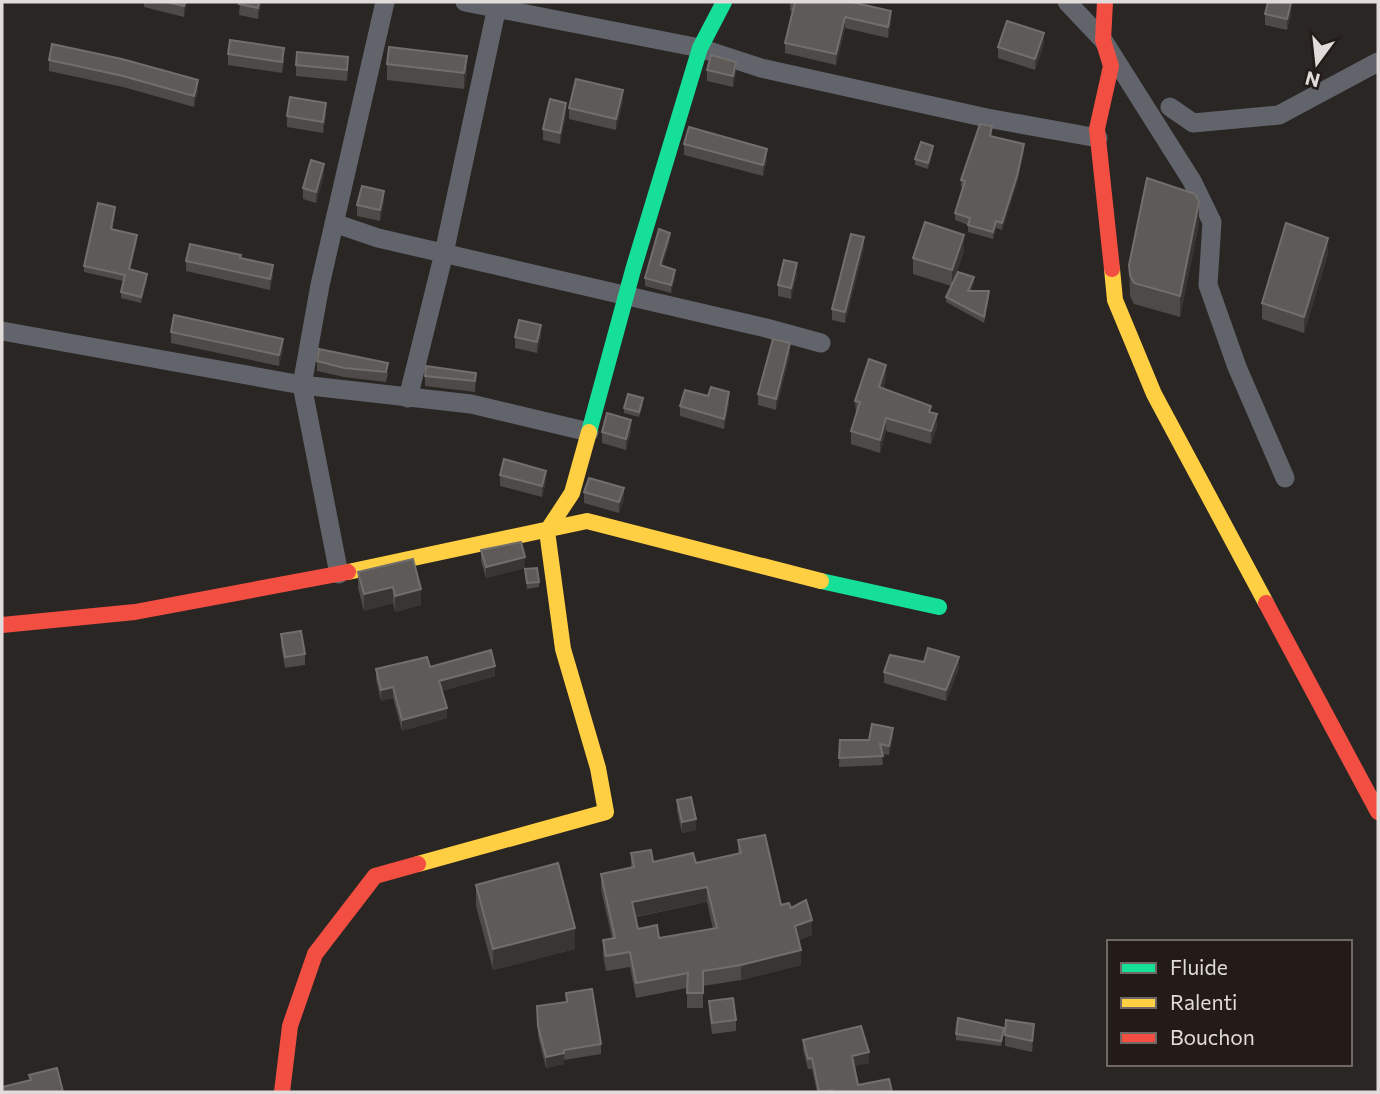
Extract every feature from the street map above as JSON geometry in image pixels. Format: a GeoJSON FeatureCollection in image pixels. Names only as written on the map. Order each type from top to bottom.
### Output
{"type":"FeatureCollection","features":[{"type":"Feature","properties":{"kind":"street"},"geometry":{"type":"LineString","coordinates":[[339,574],[302,385],[320,285],[385,2]]}},
{"type":"Feature","properties":{"kind":"street"},"geometry":{"type":"LineString","coordinates":[[464,2],[497,5],[700,48],[761,68],[987,118],[1098,138]]}},
{"type":"Feature","properties":{"kind":"street"},"geometry":{"type":"LineString","coordinates":[[282,1092],[290,1026],[315,954],[375,876],[606,812],[598,768],[563,649],[547,531],[572,492],[626,297],[700,48],[724,2]]}},
{"type":"Feature","properties":{"kind":"street"},"geometry":{"type":"LineString","coordinates":[[1067,2],[1103,40],[1192,181],[1212,222],[1208,285],[1237,367],[1285,478]]}},
{"type":"Feature","properties":{"kind":"street"},"geometry":{"type":"LineString","coordinates":[[1105,2],[1103,40],[1111,66],[1097,128],[1115,300],[1154,394],[1378,812]]}},
{"type":"Feature","properties":{"kind":"street"},"geometry":{"type":"LineString","coordinates":[[408,398],[444,253],[497,5]]}},
{"type":"Feature","properties":{"kind":"street"},"geometry":{"type":"LineString","coordinates":[[1170,107],[1193,123],[1279,115],[1378,62]]}},
{"type":"Feature","properties":{"kind":"street"},"geometry":{"type":"LineString","coordinates":[[334,223],[378,237],[821,343]]}},
{"type":"Feature","properties":{"kind":"street"},"geometry":{"type":"LineString","coordinates":[[2,331],[302,385],[471,404],[589,432]]}},
{"type":"Feature","properties":{"kind":"street"},"geometry":{"type":"LineString","coordinates":[[2,625],[42,623],[174,607],[587,521],[795,575],[939,607]]}},
{"type":"Feature","properties":{"kind":"building"},"geometry":{"type":"Polygon","coordinates":[[[167,2],[185,2],[184,6],[167,2]]]}},
{"type":"Feature","properties":{"kind":"building"},"geometry":{"type":"Polygon","coordinates":[[[259,2],[258,8],[239,4],[259,2]]]}},
{"type":"Feature","properties":{"kind":"building"},"geometry":{"type":"Polygon","coordinates":[[[795,2],[851,2],[891,11],[888,27],[845,17],[836,54],[785,43],[795,2]]]}},
{"type":"Feature","properties":{"kind":"building"},"geometry":{"type":"Polygon","coordinates":[[[1268,2],[1291,3],[1287,19],[1265,14],[1268,2]]]}},
{"type":"Feature","properties":{"kind":"building"},"geometry":{"type":"Polygon","coordinates":[[[1007,21],[1044,33],[1035,59],[998,47],[1007,21]]]}},
{"type":"Feature","properties":{"kind":"building"},"geometry":{"type":"Polygon","coordinates":[[[230,40],[284,48],[282,62],[228,54],[230,40]]]}},
{"type":"Feature","properties":{"kind":"building"},"geometry":{"type":"Polygon","coordinates":[[[52,44],[122,59],[198,80],[194,96],[123,76],[49,60],[52,44]]]}},
{"type":"Feature","properties":{"kind":"building"},"geometry":{"type":"Polygon","coordinates":[[[389,47],[467,56],[464,73],[387,64],[389,47]]]}},
{"type":"Feature","properties":{"kind":"building"},"geometry":{"type":"Polygon","coordinates":[[[297,52],[348,57],[347,70],[296,65],[297,52]]]}},
{"type":"Feature","properties":{"kind":"building"},"geometry":{"type":"Polygon","coordinates":[[[711,55],[736,62],[733,76],[707,70],[711,55]]]}},
{"type":"Feature","properties":{"kind":"building"},"geometry":{"type":"Polygon","coordinates":[[[576,79],[623,90],[616,119],[569,108],[576,79]]]}},
{"type":"Feature","properties":{"kind":"building"},"geometry":{"type":"Polygon","coordinates":[[[290,97],[326,103],[323,122],[287,116],[290,97]]]}},
{"type":"Feature","properties":{"kind":"building"},"geometry":{"type":"Polygon","coordinates":[[[550,99],[566,103],[560,133],[543,129],[550,99]]]}},
{"type":"Feature","properties":{"kind":"building"},"geometry":{"type":"Polygon","coordinates":[[[980,124],[992,126],[990,136],[1024,144],[1002,223],[996,221],[993,232],[968,225],[970,218],[955,213],[965,181],[961,180],[980,124]]]}},
{"type":"Feature","properties":{"kind":"building"},"geometry":{"type":"Polygon","coordinates":[[[689,127],[767,149],[763,165],[684,144],[689,127]]]}},
{"type":"Feature","properties":{"kind":"building"},"geometry":{"type":"Polygon","coordinates":[[[921,142],[933,146],[928,163],[915,159],[921,142]]]}},
{"type":"Feature","properties":{"kind":"building"},"geometry":{"type":"Polygon","coordinates":[[[311,160],[324,164],[316,192],[303,188],[311,160]]]}},
{"type":"Feature","properties":{"kind":"building"},"geometry":{"type":"Polygon","coordinates":[[[1147,178],[1195,194],[1199,202],[1180,296],[1134,283],[1130,275],[1129,265],[1147,178]]]}},
{"type":"Feature","properties":{"kind":"building"},"geometry":{"type":"Polygon","coordinates":[[[362,186],[384,191],[380,210],[357,205],[362,186]]]}},
{"type":"Feature","properties":{"kind":"building"},"geometry":{"type":"Polygon","coordinates":[[[98,203],[115,207],[111,229],[137,235],[129,269],[147,274],[141,297],[121,292],[125,275],[84,266],[98,203]]]}},
{"type":"Feature","properties":{"kind":"building"},"geometry":{"type":"Polygon","coordinates":[[[925,222],[964,235],[952,270],[913,258],[925,222]]]}},
{"type":"Feature","properties":{"kind":"building"},"geometry":{"type":"Polygon","coordinates":[[[1286,223],[1328,238],[1304,317],[1262,303],[1286,223]]]}},
{"type":"Feature","properties":{"kind":"building"},"geometry":{"type":"Polygon","coordinates":[[[659,229],[670,233],[660,265],[675,270],[671,285],[645,278],[659,229]]]}},
{"type":"Feature","properties":{"kind":"building"},"geometry":{"type":"Polygon","coordinates":[[[851,234],[864,237],[845,312],[832,309],[851,234]]]}},
{"type":"Feature","properties":{"kind":"building"},"geometry":{"type":"Polygon","coordinates":[[[190,244],[273,265],[270,279],[186,261],[190,244]]]}},
{"type":"Feature","properties":{"kind":"building"},"geometry":{"type":"Polygon","coordinates":[[[784,260],[797,263],[791,288],[778,285],[784,260]]]}},
{"type":"Feature","properties":{"kind":"building"},"geometry":{"type":"Polygon","coordinates":[[[958,272],[974,277],[968,291],[989,291],[984,317],[946,297],[958,272]]]}},
{"type":"Feature","properties":{"kind":"building"},"geometry":{"type":"Polygon","coordinates":[[[174,315],[283,339],[279,355],[171,332],[174,315]]]}},
{"type":"Feature","properties":{"kind":"building"},"geometry":{"type":"Polygon","coordinates":[[[519,320],[541,325],[537,342],[515,337],[519,320]]]}},
{"type":"Feature","properties":{"kind":"building"},"geometry":{"type":"Polygon","coordinates":[[[773,339],[790,343],[776,399],[758,394],[773,339]]]}},
{"type":"Feature","properties":{"kind":"building"},"geometry":{"type":"Polygon","coordinates":[[[319,349],[388,363],[386,372],[344,368],[317,361],[319,349]]]}},
{"type":"Feature","properties":{"kind":"building"},"geometry":{"type":"Polygon","coordinates":[[[869,359],[886,365],[879,387],[931,406],[929,412],[937,414],[931,431],[886,418],[880,440],[851,431],[860,402],[855,401],[869,359]]]}},
{"type":"Feature","properties":{"kind":"building"},"geometry":{"type":"Polygon","coordinates":[[[426,366],[476,373],[475,381],[425,376],[426,366]]]}},
{"type":"Feature","properties":{"kind":"building"},"geometry":{"type":"Polygon","coordinates":[[[711,387],[729,392],[724,419],[680,406],[685,390],[708,396],[711,387]]]}},
{"type":"Feature","properties":{"kind":"building"},"geometry":{"type":"Polygon","coordinates":[[[628,394],[643,398],[639,412],[624,408],[628,394]]]}},
{"type":"Feature","properties":{"kind":"building"},"geometry":{"type":"Polygon","coordinates":[[[607,413],[631,420],[626,439],[602,432],[607,413]]]}},
{"type":"Feature","properties":{"kind":"building"},"geometry":{"type":"Polygon","coordinates":[[[504,459],[546,471],[542,486],[500,475],[504,459]]]}},
{"type":"Feature","properties":{"kind":"building"},"geometry":{"type":"Polygon","coordinates":[[[589,478],[624,488],[619,502],[584,492],[589,478]]]}},
{"type":"Feature","properties":{"kind":"building"},"geometry":{"type":"Polygon","coordinates":[[[521,542],[525,557],[486,567],[481,550],[521,542]]]}},
{"type":"Feature","properties":{"kind":"building"},"geometry":{"type":"Polygon","coordinates":[[[413,559],[421,589],[395,596],[393,587],[364,594],[358,572],[413,559]]]}},
{"type":"Feature","properties":{"kind":"building"},"geometry":{"type":"Polygon","coordinates":[[[537,568],[539,582],[527,583],[525,569],[537,568]]]}},
{"type":"Feature","properties":{"kind":"building"},"geometry":{"type":"Polygon","coordinates":[[[301,631],[305,654],[285,657],[281,634],[301,631]]]}},
{"type":"Feature","properties":{"kind":"building"},"geometry":{"type":"Polygon","coordinates":[[[928,648],[959,657],[946,690],[884,672],[890,655],[924,662],[928,648]]]}},
{"type":"Feature","properties":{"kind":"building"},"geometry":{"type":"Polygon","coordinates":[[[491,650],[495,666],[439,681],[447,708],[402,720],[393,687],[381,690],[376,669],[427,657],[430,667],[491,650]]]}},
{"type":"Feature","properties":{"kind":"building"},"geometry":{"type":"Polygon","coordinates":[[[872,724],[893,728],[889,746],[880,744],[883,756],[839,758],[840,740],[869,740],[872,724]]]}},
{"type":"Feature","properties":{"kind":"building"},"geometry":{"type":"Polygon","coordinates":[[[691,797],[696,819],[682,822],[677,800],[691,797]]]}},
{"type":"Feature","properties":{"kind":"building"},"geometry":{"type":"Polygon","coordinates":[[[765,835],[781,905],[789,903],[791,908],[806,900],[812,920],[795,926],[801,950],[703,971],[703,993],[687,993],[688,973],[636,983],[630,952],[606,956],[603,940],[615,938],[601,874],[634,867],[631,853],[651,850],[653,862],[693,853],[696,863],[741,853],[738,840],[765,835]],[[707,887],[632,902],[638,929],[657,925],[659,938],[717,928],[707,887]]]}},
{"type":"Feature","properties":{"kind":"building"},"geometry":{"type":"Polygon","coordinates":[[[558,863],[575,928],[493,949],[476,885],[558,863]]]}},
{"type":"Feature","properties":{"kind":"building"},"geometry":{"type":"Polygon","coordinates":[[[592,989],[601,1044],[564,1050],[564,1053],[546,1057],[538,1026],[537,1006],[567,1002],[566,993],[592,989]]]}},
{"type":"Feature","properties":{"kind":"building"},"geometry":{"type":"Polygon","coordinates":[[[733,998],[736,1020],[712,1023],[709,1001],[733,998]]]}},
{"type":"Feature","properties":{"kind":"building"},"geometry":{"type":"Polygon","coordinates":[[[958,1018],[1004,1028],[1001,1041],[956,1034],[958,1018]]]}},
{"type":"Feature","properties":{"kind":"building"},"geometry":{"type":"Polygon","coordinates":[[[1006,1020],[1034,1024],[1032,1041],[1005,1035],[1006,1020]]]}},
{"type":"Feature","properties":{"kind":"building"},"geometry":{"type":"Polygon","coordinates":[[[861,1026],[869,1052],[852,1056],[858,1085],[889,1079],[892,1092],[819,1092],[812,1058],[808,1059],[803,1040],[861,1026]]]}},
{"type":"Feature","properties":{"kind":"building"},"geometry":{"type":"Polygon","coordinates":[[[57,1068],[63,1092],[2,1092],[2,1087],[31,1080],[29,1075],[57,1068]]]}},
{"type":"Feature","properties":{"kind":"traffic: fast"},"geometry":{"type":"LineString","coordinates":[[589,432],[633,270],[700,48],[724,2]]}},
{"type":"Feature","properties":{"kind":"traffic: fast"},"geometry":{"type":"LineString","coordinates":[[821,581],[939,607]]}},
{"type":"Feature","properties":{"kind":"traffic: slow"},"geometry":{"type":"LineString","coordinates":[[1112,269],[1115,300],[1154,394],[1266,603]]}},
{"type":"Feature","properties":{"kind":"traffic: slow"},"geometry":{"type":"LineString","coordinates":[[418,864],[606,812],[598,768],[563,649],[547,531],[572,493],[589,432]]}},
{"type":"Feature","properties":{"kind":"traffic: slow"},"geometry":{"type":"LineString","coordinates":[[348,572],[587,521],[821,581]]}},
{"type":"Feature","properties":{"kind":"traffic: jam"},"geometry":{"type":"LineString","coordinates":[[1105,2],[1103,40],[1111,66],[1097,129],[1112,269]]}},
{"type":"Feature","properties":{"kind":"traffic: jam"},"geometry":{"type":"LineString","coordinates":[[2,625],[135,612],[348,572]]}},
{"type":"Feature","properties":{"kind":"traffic: jam"},"geometry":{"type":"LineString","coordinates":[[1266,603],[1378,812]]}},
{"type":"Feature","properties":{"kind":"traffic: jam"},"geometry":{"type":"LineString","coordinates":[[282,1092],[290,1026],[315,954],[375,876],[418,864]]}}]}
